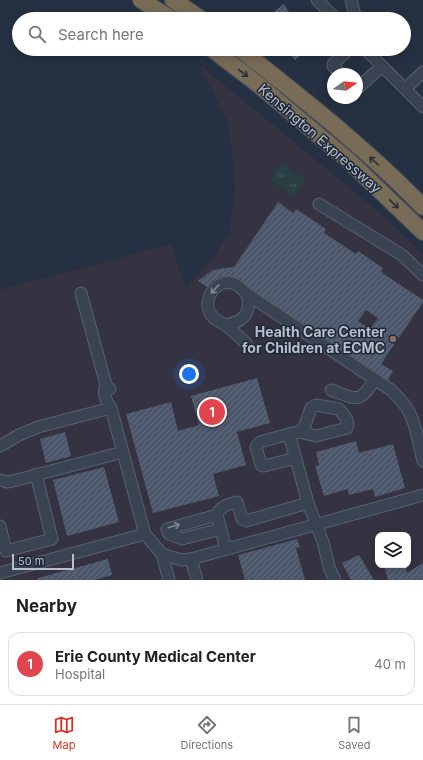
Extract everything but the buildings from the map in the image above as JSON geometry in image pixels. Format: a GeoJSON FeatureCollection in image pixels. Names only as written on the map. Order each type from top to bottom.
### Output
{"type":"FeatureCollection","features":[{"type":"Feature","properties":{"kind":"highway"},"geometry":{"type":"LineString","coordinates":[[141,0],[160,12]]}},
{"type":"Feature","properties":{"kind":"highway"},"geometry":{"type":"LineString","coordinates":[[173,0],[191,12]]}},
{"type":"Feature","properties":{"kind":"highway","name":"Kensington Expressway"},"geometry":{"type":"LineString","coordinates":[[221,56],[260,86],[348,160],[423,232]]}},
{"type":"Feature","properties":{"kind":"highway","name":"Kensington Expressway"},"geometry":{"type":"LineString","coordinates":[[249,56],[333,123],[411,194],[423,207]]}},
{"type":"Feature","properties":{"kind":"street"},"geometry":{"type":"LineString","coordinates":[[317,0],[329,12]]}},
{"type":"Feature","properties":{"kind":"street"},"geometry":{"type":"LineString","coordinates":[[351,0],[354,12]]}},
{"type":"Feature","properties":{"kind":"street"},"geometry":{"type":"LineString","coordinates":[[335,68],[333,64],[342,56]]}},
{"type":"Feature","properties":{"kind":"street"},"geometry":{"type":"LineString","coordinates":[[372,56],[423,107]]}},
{"type":"Feature","properties":{"kind":"street"},"geometry":{"type":"LineString","coordinates":[[363,83],[382,66]]}},
{"type":"Feature","properties":{"kind":"street"},"geometry":{"type":"LineString","coordinates":[[406,89],[422,75]]}},
{"type":"Feature","properties":{"kind":"street"},"geometry":{"type":"LineString","coordinates":[[319,204],[402,255],[423,275]]}},
{"type":"Feature","properties":{"kind":"street"},"geometry":{"type":"LineString","coordinates":[[247,344],[225,325],[215,320],[209,311],[207,301],[211,291],[220,284],[230,282],[239,286],[247,294],[391,390],[404,404],[414,426],[423,461]]}},
{"type":"Feature","properties":{"kind":"street"},"geometry":{"type":"LineString","coordinates":[[81,293],[106,385],[104,391],[106,399],[111,408],[145,534],[162,554],[169,580]]}},
{"type":"Feature","properties":{"kind":"street"},"geometry":{"type":"LineString","coordinates":[[225,325],[234,324],[242,319],[248,312],[249,303],[247,294]]}},
{"type":"Feature","properties":{"kind":"street"},"geometry":{"type":"LineString","coordinates":[[331,390],[354,398],[359,398],[366,394],[375,380]]}},
{"type":"Feature","properties":{"kind":"street"},"geometry":{"type":"LineString","coordinates":[[0,446],[26,431],[111,408]]}},
{"type":"Feature","properties":{"kind":"street"},"geometry":{"type":"LineString","coordinates":[[296,458],[264,466],[261,465],[259,461],[256,447],[260,442],[295,433],[296,458],[308,503],[317,524],[330,570],[335,580]]}},
{"type":"Feature","properties":{"kind":"street"},"geometry":{"type":"LineString","coordinates":[[0,480],[7,482],[122,452]]}},
{"type":"Feature","properties":{"kind":"street"},"geometry":{"type":"LineString","coordinates":[[0,526],[6,551],[52,539],[36,474]]}},
{"type":"Feature","properties":{"kind":"street"},"geometry":{"type":"LineString","coordinates":[[162,554],[181,560],[191,559],[423,495]]}},
{"type":"Feature","properties":{"kind":"street"},"geometry":{"type":"LineString","coordinates":[[221,529],[182,539],[169,534],[167,529],[217,515],[221,508],[236,502],[242,520],[246,521],[308,503]]}},
{"type":"Feature","properties":{"kind":"street"},"geometry":{"type":"LineString","coordinates":[[217,515],[226,549]]}},
{"type":"Feature","properties":{"kind":"street"},"geometry":{"type":"LineString","coordinates":[[0,573],[145,534]]}},
{"type":"Feature","properties":{"kind":"street"},"geometry":{"type":"LineString","coordinates":[[191,559],[197,580]]}},
{"type":"Feature","properties":{"kind":"shaded area"},"geometry":{"type":"Polygon","coordinates":[[[200,65],[385,217],[423,256],[423,580],[0,580],[0,290],[171,244],[186,287],[209,263],[229,233],[235,192],[233,159],[227,120],[200,65]]]}},
{"type":"Feature","properties":{"kind":"green space"},"geometry":{"type":"Polygon","coordinates":[[[281,163],[305,179],[294,197],[270,180],[281,163]]]}},
{"type":"Feature","properties":{"kind":"place","name":"Health Care Center for Children at ECMC"},"geometry":{"type":"Point","coordinates":[393,339]}},
{"type":"Feature","properties":{"kind":"place","name":"Erie County Medical Center"},"geometry":{"type":"Point","coordinates":[212,412]}}]}
